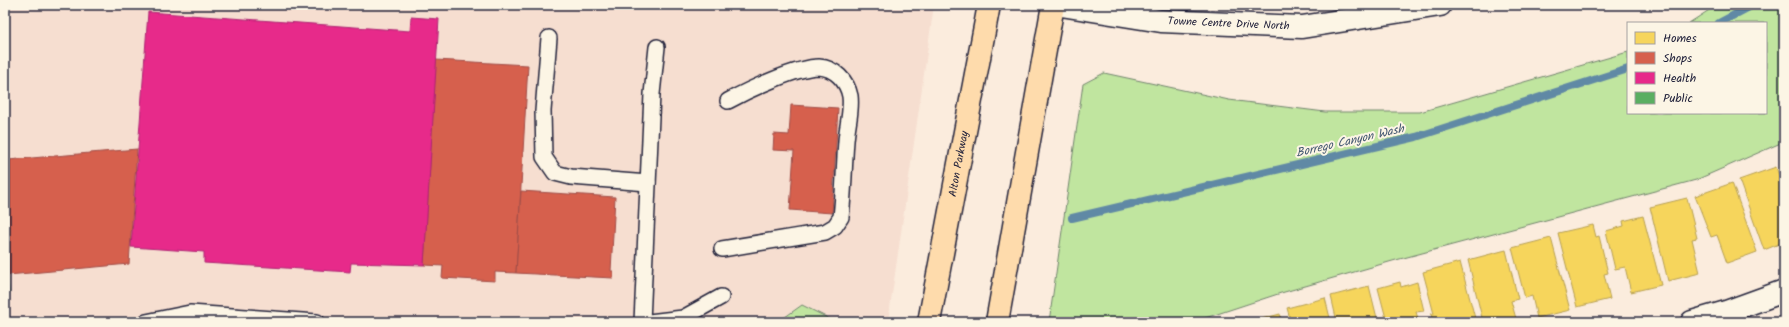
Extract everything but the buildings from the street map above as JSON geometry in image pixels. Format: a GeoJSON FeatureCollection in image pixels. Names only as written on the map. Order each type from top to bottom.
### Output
{"type":"FeatureCollection","features":[{"type":"Feature","properties":{"kind":"main road","name":"Alton Parkway"},"geometry":{"type":"LineString","coordinates":[[929,322],[989,5]]}},
{"type":"Feature","properties":{"kind":"main road"},"geometry":{"type":"LineString","coordinates":[[997,322],[1053,5]]}},
{"type":"Feature","properties":{"kind":"street","name":"Towne Centre Drive North"},"geometry":{"type":"LineString","coordinates":[[1061,5],[1161,21],[1302,27],[1440,5]]}},
{"type":"Feature","properties":{"kind":"street"},"geometry":{"type":"LineString","coordinates":[[1692,322],[1729,317],[1784,291]]}},
{"type":"Feature","properties":{"kind":"lane"},"geometry":{"type":"LineString","coordinates":[[549,38],[542,111],[544,157],[555,173],[571,177],[648,183]]}},
{"type":"Feature","properties":{"kind":"lane"},"geometry":{"type":"LineString","coordinates":[[642,322],[652,94],[657,47]]}},
{"type":"Feature","properties":{"kind":"lane"},"geometry":{"type":"LineString","coordinates":[[722,249],[825,232],[835,226],[841,217],[846,133],[851,111],[850,95],[843,78],[819,67],[796,72],[750,88],[728,100]]}},
{"type":"Feature","properties":{"kind":"lane"},"geometry":{"type":"LineString","coordinates":[[650,322],[683,318],[721,297]]}},
{"type":"Feature","properties":{"kind":"lane"},"geometry":{"type":"LineString","coordinates":[[146,322],[190,313],[317,322]]}},
{"type":"Feature","properties":{"kind":"shaded area"},"geometry":{"type":"Polygon","coordinates":[[[5,5],[934,5],[888,322],[836,322],[802,305],[777,322],[5,322],[5,5]]]}},
{"type":"Feature","properties":{"kind":"green space"},"geometry":{"type":"Polygon","coordinates":[[[1717,5],[1784,5],[1783,142],[1696,180],[1396,260],[1281,293],[1193,322],[1049,322],[1083,84],[1104,73],[1229,100],[1325,112],[1420,112],[1627,52],[1627,114],[1767,114],[1767,22],[1691,22],[1717,5]]]}},
{"type":"Feature","properties":{"kind":"green space"},"geometry":{"type":"Polygon","coordinates":[[[802,305],[836,322],[778,322],[802,305]]]}},
{"type":"Feature","properties":{"kind":"waterway","name":"Borrego Canyon Wash"},"geometry":{"type":"LineString","coordinates":[[1721,22],[1753,5]]}},
{"type":"Feature","properties":{"kind":"waterway","name":"Borrego Canyon Wash"},"geometry":{"type":"LineString","coordinates":[[1072,218],[1416,137],[1627,69]]}}]}
